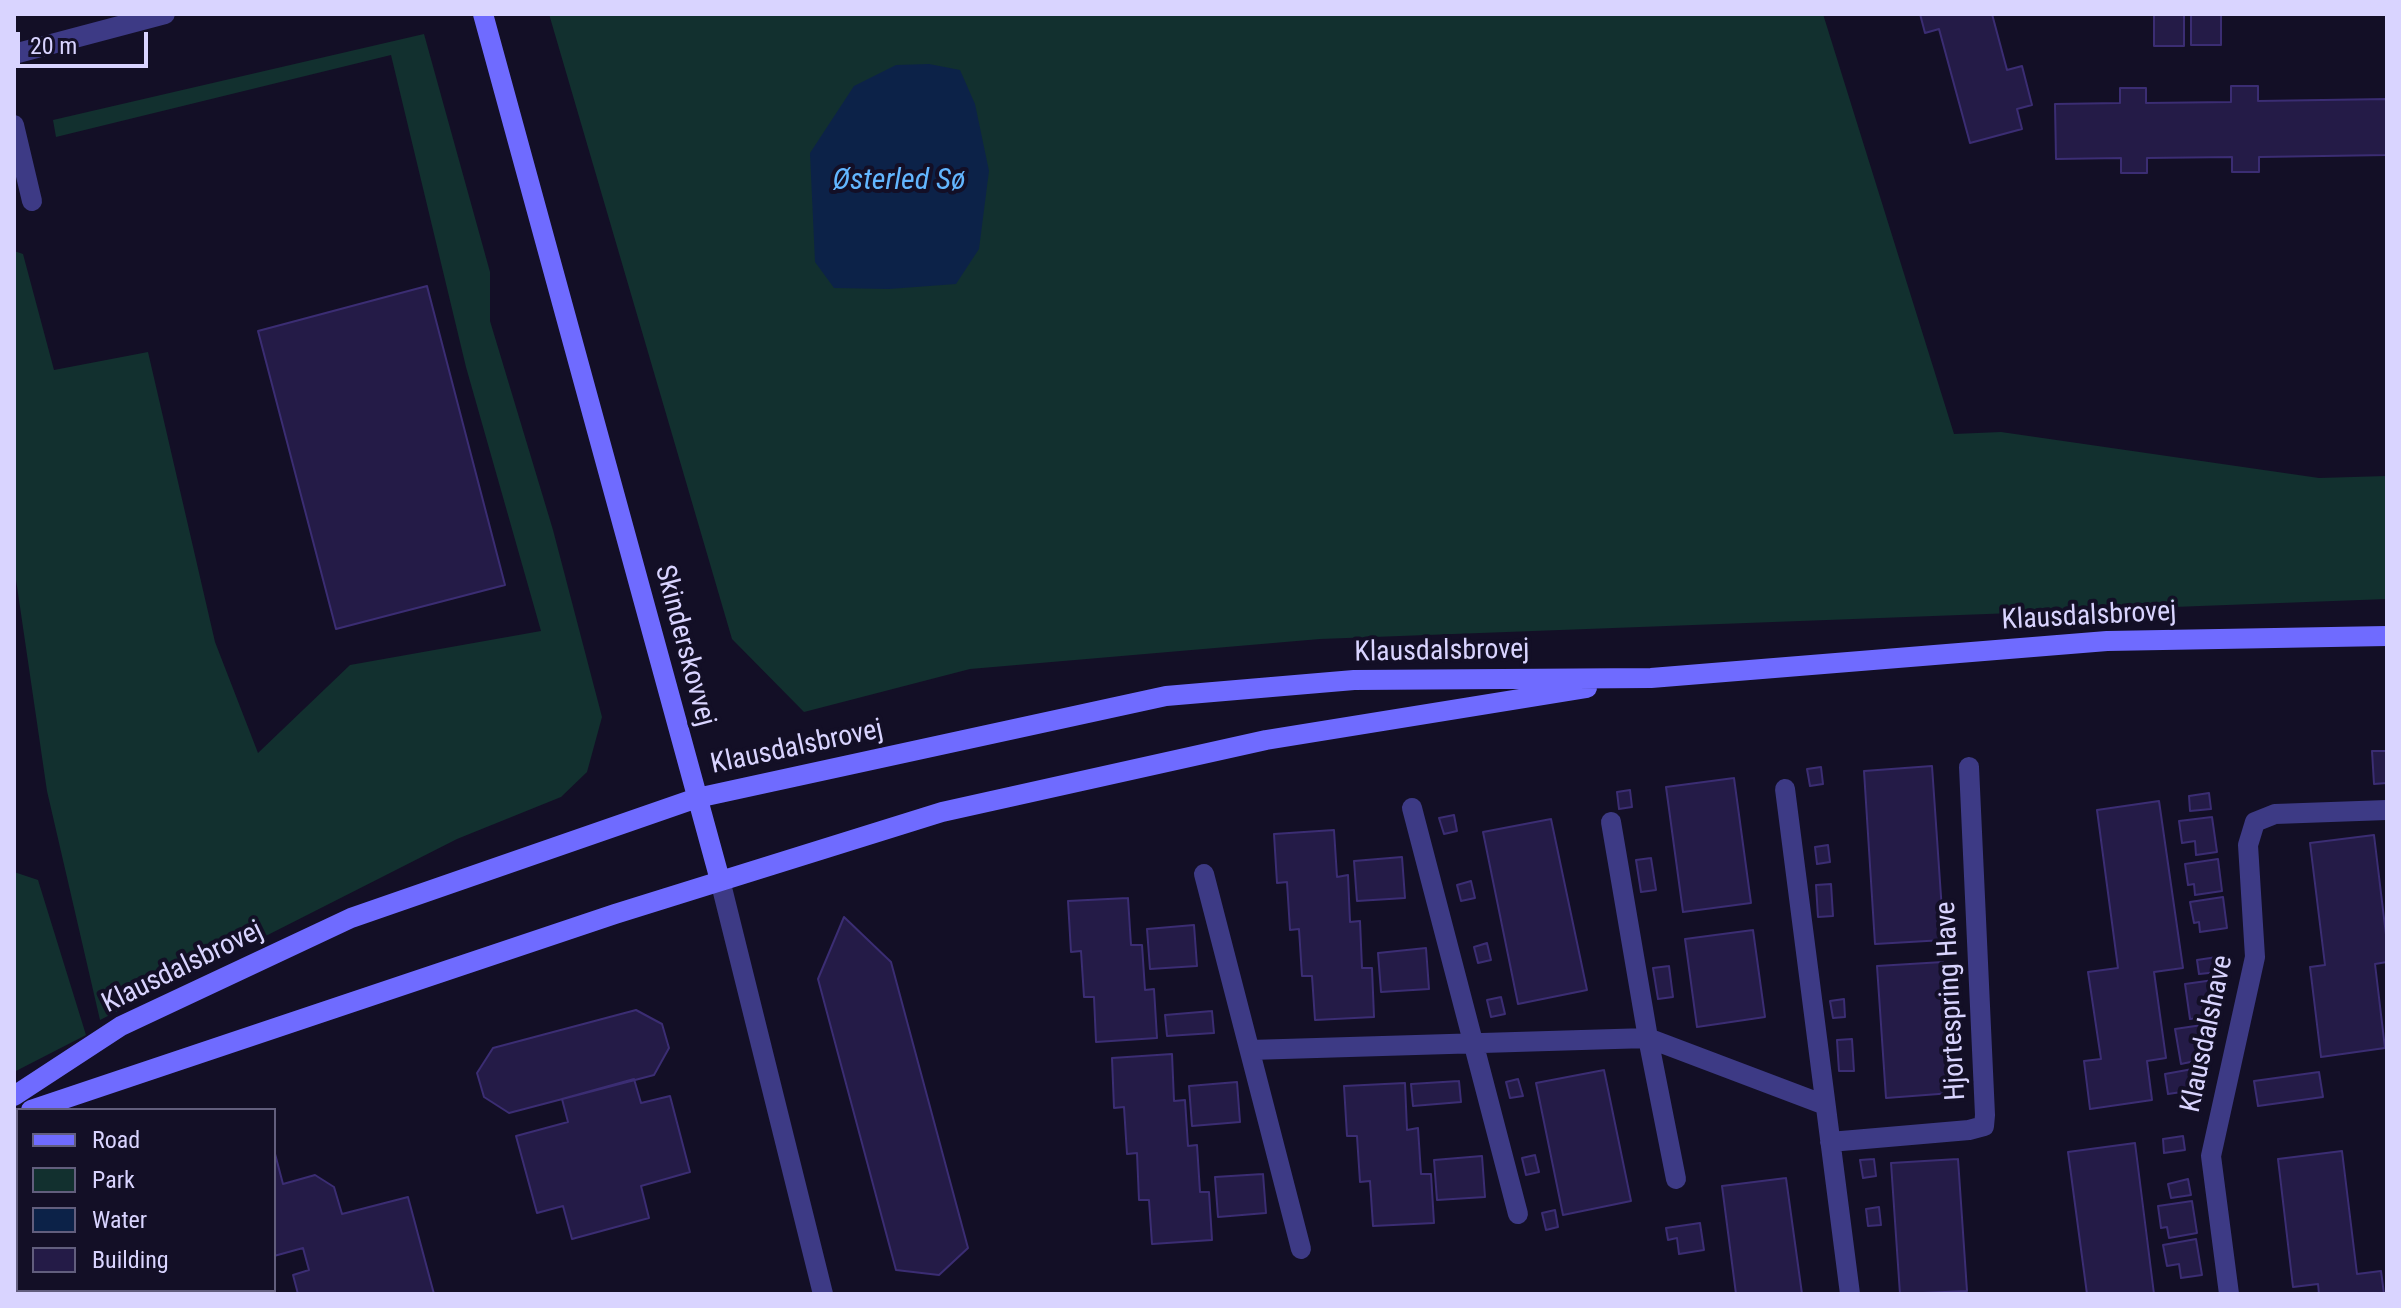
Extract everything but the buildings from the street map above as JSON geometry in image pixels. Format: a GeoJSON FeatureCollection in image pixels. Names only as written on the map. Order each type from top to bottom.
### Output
{"type":"FeatureCollection","features":[{"type":"Feature","properties":{"kind":"street"},"geometry":{"type":"LineString","coordinates":[[14,54],[165,14]]}},
{"type":"Feature","properties":{"kind":"street","name":"Skinderskovvej"},"geometry":{"type":"LineString","coordinates":[[483,14],[720,880],[823,1294]]}},
{"type":"Feature","properties":{"kind":"street"},"geometry":{"type":"LineString","coordinates":[[14,125],[32,201]]}},
{"type":"Feature","properties":{"kind":"street","name":"Klausdalsbrovej"},"geometry":{"type":"LineString","coordinates":[[14,1096],[121,1026],[351,918],[697,798],[1166,696],[1354,680],[1651,678],[2107,641],[2387,636]]}},
{"type":"Feature","properties":{"kind":"street","name":"Klausdalsbrovej"},"geometry":{"type":"LineString","coordinates":[[37,1108],[720,880],[942,812],[1266,740],[1651,678]]}},
{"type":"Feature","properties":{"kind":"street","name":"Hjortespring Have"},"geometry":{"type":"LineString","coordinates":[[1830,1142],[1969,1130],[1984,1126],[1969,767]]}},
{"type":"Feature","properties":{"kind":"street"},"geometry":{"type":"LineString","coordinates":[[1785,789],[1850,1294]]}},
{"type":"Feature","properties":{"kind":"street"},"geometry":{"type":"LineString","coordinates":[[1412,808],[1518,1214]]}},
{"type":"Feature","properties":{"kind":"street","name":"Klausdalshave"},"geometry":{"type":"LineString","coordinates":[[2229,1294],[2211,1156],[2255,957],[2248,845],[2255,822],[2275,814],[2387,810]]}},
{"type":"Feature","properties":{"kind":"street"},"geometry":{"type":"LineString","coordinates":[[1611,822],[1676,1179]]}},
{"type":"Feature","properties":{"kind":"street"},"geometry":{"type":"LineString","coordinates":[[1204,874],[1301,1249]]}},
{"type":"Feature","properties":{"kind":"street"},"geometry":{"type":"LineString","coordinates":[[1250,1050],[1648,1038],[1825,1105]]}},
{"type":"Feature","properties":{"kind":"green space"},"geometry":{"type":"Polygon","coordinates":[[[549,14],[1823,14],[1954,434],[2001,432],[2319,478],[2387,476],[2387,599],[1320,639],[970,669],[804,712],[732,639],[549,14]]]}},
{"type":"Feature","properties":{"kind":"green space"},"geometry":{"type":"Polygon","coordinates":[[[424,34],[490,272],[490,321],[553,530],[602,717],[587,772],[561,797],[457,839],[100,1020],[47,791],[14,566],[14,251],[23,254],[54,370],[148,352],[215,642],[258,753],[350,665],[541,631],[466,367],[391,55],[56,137],[53,120],[424,34]]]}},
{"type":"Feature","properties":{"kind":"green space"},"geometry":{"type":"Polygon","coordinates":[[[14,872],[38,880],[86,1035],[14,1072],[14,872]]]}},
{"type":"Feature","properties":{"kind":"water","name":"Østerled Sø"},"geometry":{"type":"Polygon","coordinates":[[[929,64],[960,70],[975,104],[989,171],[979,249],[956,284],[889,289],[834,288],[815,262],[810,153],[854,86],[896,65],[929,64]]]}}]}
